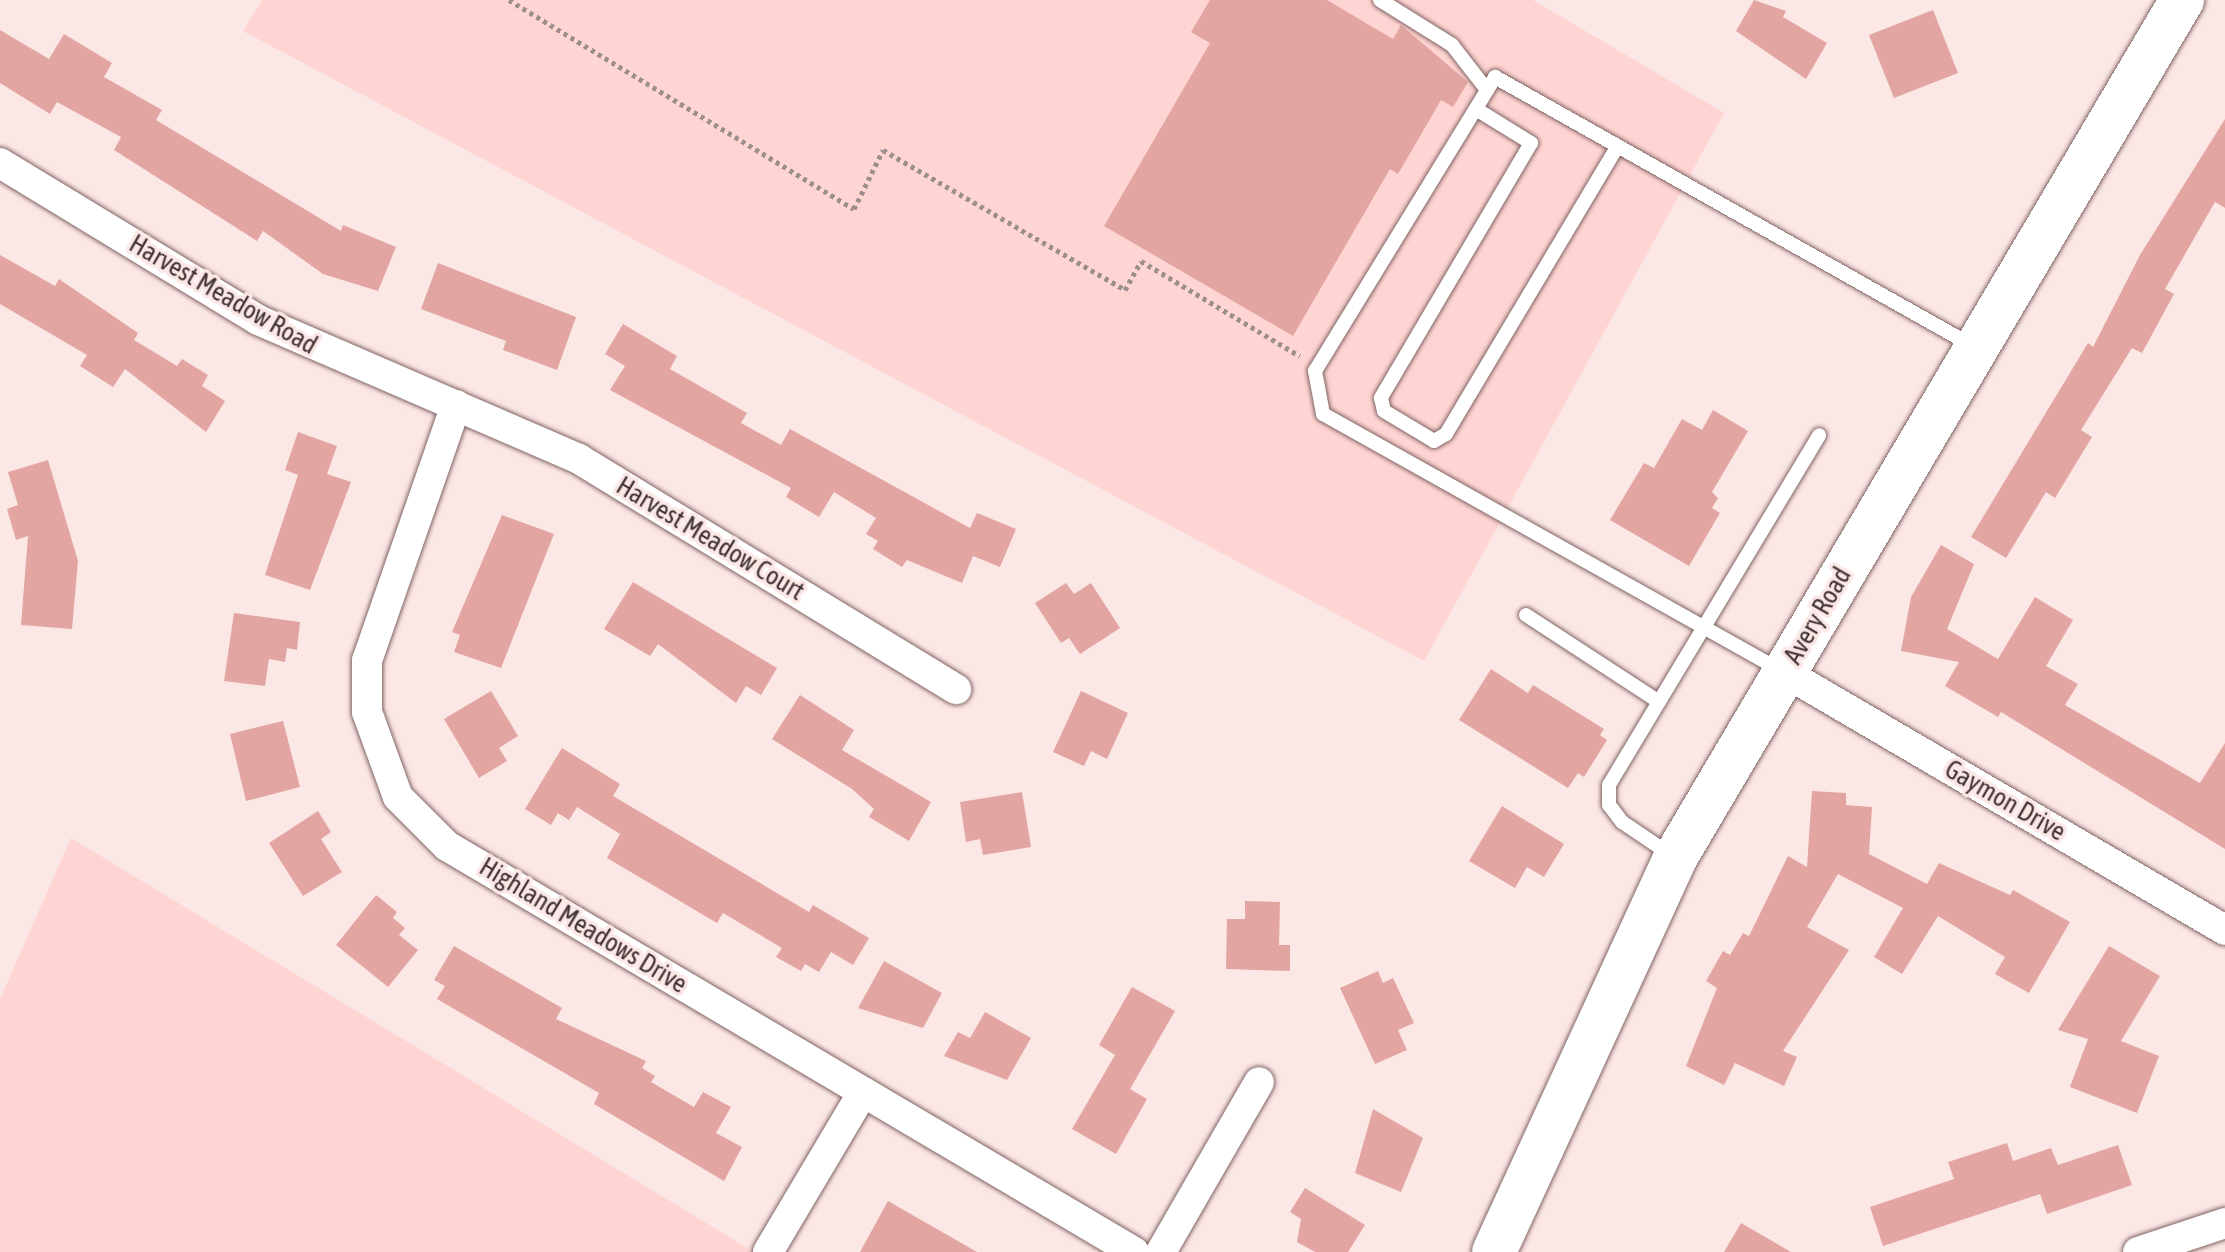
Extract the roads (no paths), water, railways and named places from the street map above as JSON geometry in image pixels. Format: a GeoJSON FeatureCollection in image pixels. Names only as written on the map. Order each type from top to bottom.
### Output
{"type":"FeatureCollection","features":[{"type":"Feature","properties":{"kind":"main road","name":"Avery Road"},"geometry":{"type":"LineString","coordinates":[[1494,1252],[1675,858],[2182,0]]}},
{"type":"Feature","properties":{"kind":"street","name":"Harvest Meadow Road"},"geometry":{"type":"LineString","coordinates":[[0,163],[258,320],[456,405]]}},
{"type":"Feature","properties":{"kind":"street","name":"Harvest Meadow Court"},"geometry":{"type":"LineString","coordinates":[[456,405],[579,459],[956,689]]}},
{"type":"Feature","properties":{"kind":"street","name":"Highland Meadows Drive"},"geometry":{"type":"LineString","coordinates":[[456,405],[367,660],[367,712],[398,797],[447,846],[1134,1252]]}},
{"type":"Feature","properties":{"kind":"street","name":"Gaymon Drive"},"geometry":{"type":"LineString","coordinates":[[1784,672],[2225,930]]}},
{"type":"Feature","properties":{"kind":"street"},"geometry":{"type":"LineString","coordinates":[[1161,1252],[1259,1082]]}},
{"type":"Feature","properties":{"kind":"street"},"geometry":{"type":"LineString","coordinates":[[768,1252],[863,1092]]}},
{"type":"Feature","properties":{"kind":"street"},"geometry":{"type":"LineString","coordinates":[[2138,1252],[2225,1223]]}},
{"type":"Feature","properties":{"kind":"lane"},"geometry":{"type":"LineString","coordinates":[[1380,0],[1452,45],[1487,90]]}},
{"type":"Feature","properties":{"kind":"lane"},"geometry":{"type":"LineString","coordinates":[[1784,672],[1323,414],[1315,371],[1495,77],[1976,348]]}},
{"type":"Feature","properties":{"kind":"lane"},"geometry":{"type":"LineString","coordinates":[[1476,109],[1531,143],[1381,398],[1384,411],[1434,441],[1446,434],[1618,146]]}},
{"type":"Feature","properties":{"kind":"lane"},"geometry":{"type":"LineString","coordinates":[[1675,858],[1609,805],[1609,785],[1702,625],[1819,435]]}},
{"type":"Feature","properties":{"kind":"lane"},"geometry":{"type":"LineString","coordinates":[[1526,615],[1658,701]]}}]}
